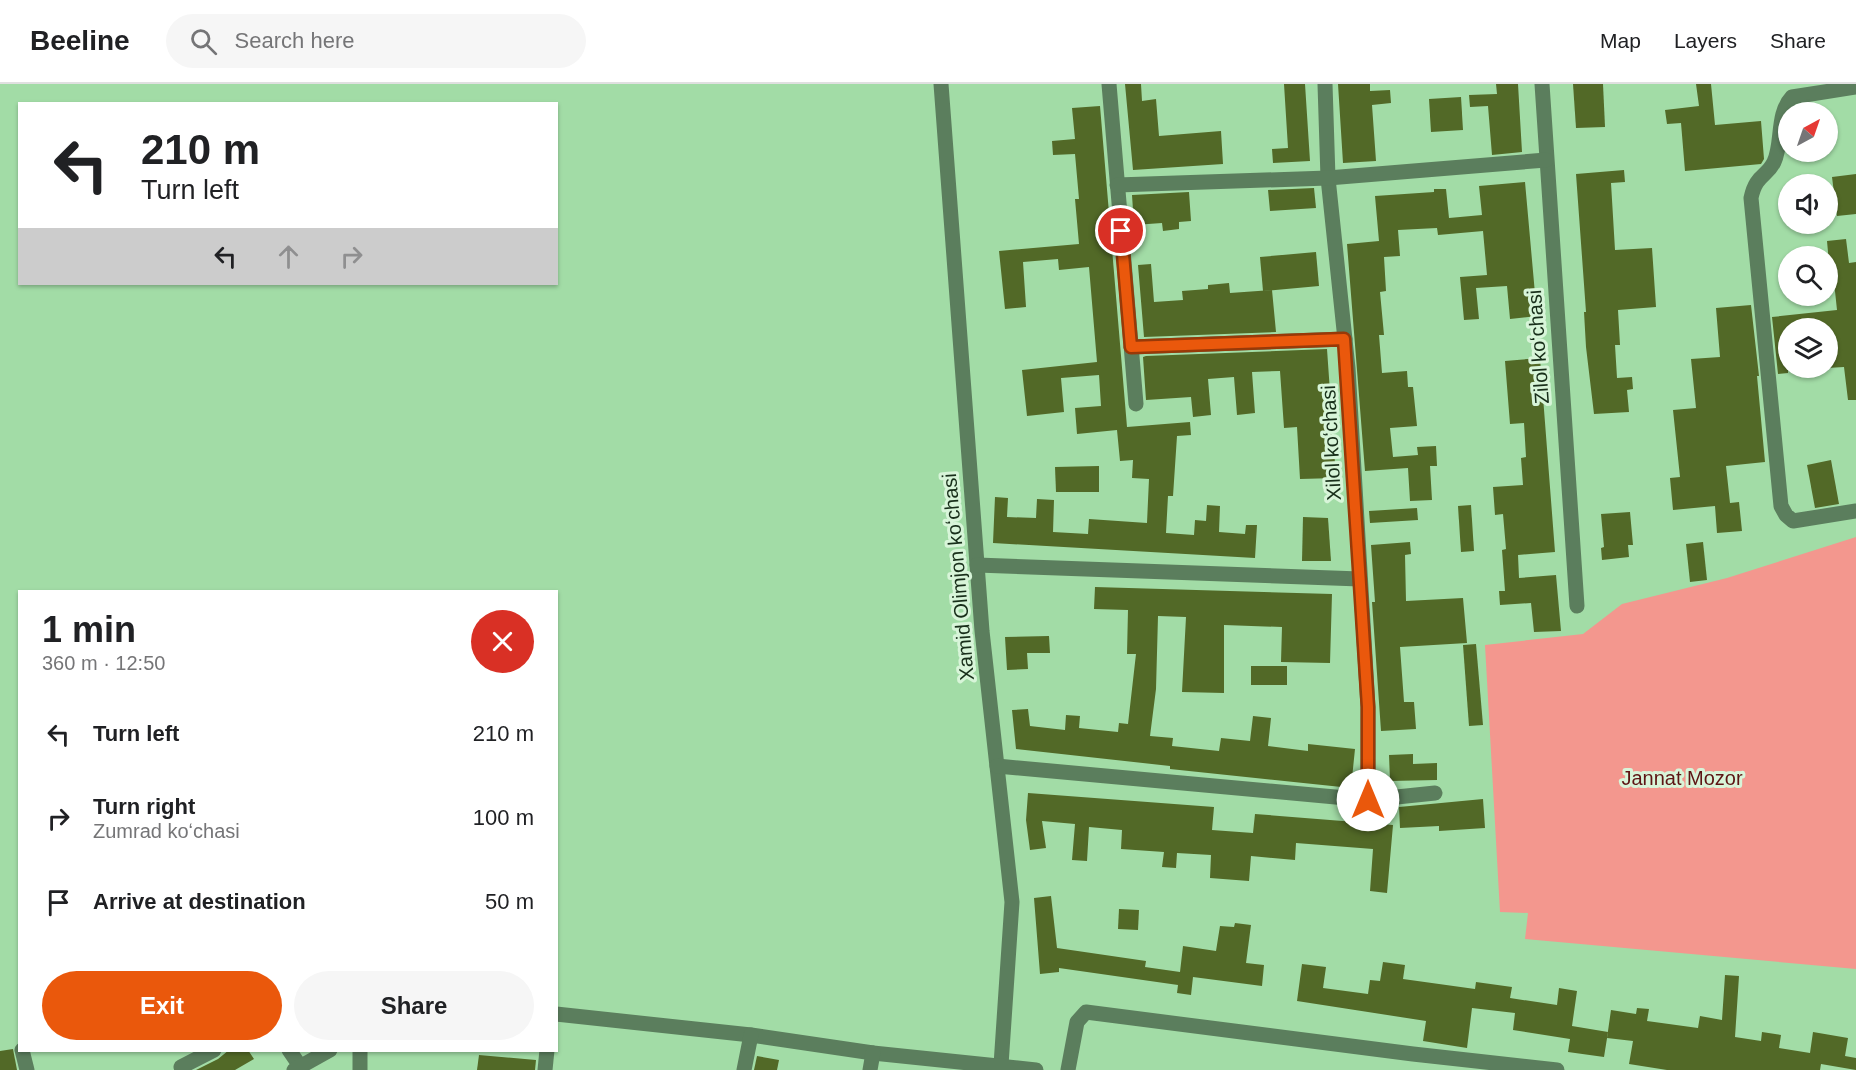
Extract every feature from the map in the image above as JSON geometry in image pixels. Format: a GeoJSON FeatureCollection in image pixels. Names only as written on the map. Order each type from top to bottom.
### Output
{"type":"FeatureCollection","features":[{"type":"Feature","properties":{"kind":"street","name":"Xamid Olimjon koʻchasi"},"geometry":{"type":"LineString","coordinates":[[941,84],[977,565],[1012,902],[1001,1065]]}},
{"type":"Feature","properties":{"kind":"street"},"geometry":{"type":"LineString","coordinates":[[1109,84],[1136,404]]}},
{"type":"Feature","properties":{"kind":"street","name":"Xilol koʻchasi"},"geometry":{"type":"LineString","coordinates":[[1325,84],[1328,178],[1344,339],[1368,707],[1368,800]]}},
{"type":"Feature","properties":{"kind":"street","name":"Zilol koʻchasi"},"geometry":{"type":"LineString","coordinates":[[1542,84],[1577,606]]}},
{"type":"Feature","properties":{"kind":"street"},"geometry":{"type":"LineString","coordinates":[[1856,87],[1789,99],[1782,118],[1775,161],[1759,177],[1751,198],[1781,506],[1786,515],[1794,521],[1856,512]]}},
{"type":"Feature","properties":{"kind":"street"},"geometry":{"type":"LineString","coordinates":[[1118,185],[1328,178],[1546,160]]}},
{"type":"Feature","properties":{"kind":"street"},"geometry":{"type":"LineString","coordinates":[[1131,347],[1344,339]]}},
{"type":"Feature","properties":{"kind":"street"},"geometry":{"type":"LineString","coordinates":[[977,565],[1360,579]]}},
{"type":"Feature","properties":{"kind":"street"},"geometry":{"type":"LineString","coordinates":[[997,766],[1368,800],[1435,793]]}},
{"type":"Feature","properties":{"kind":"street"},"geometry":{"type":"LineString","coordinates":[[1068,1070],[1077,1022],[1086,1012],[1557,1070]]}},
{"type":"Feature","properties":{"kind":"street"},"geometry":{"type":"LineString","coordinates":[[558,1014],[751,1035],[873,1053],[1036,1070]]}},
{"type":"Feature","properties":{"kind":"street"},"geometry":{"type":"LineString","coordinates":[[744,1070],[751,1035]]}},
{"type":"Feature","properties":{"kind":"street"},"geometry":{"type":"LineString","coordinates":[[22,1052],[27,1070]]}},
{"type":"Feature","properties":{"kind":"street"},"geometry":{"type":"LineString","coordinates":[[181,1067],[210,1052]]}},
{"type":"Feature","properties":{"kind":"street"},"geometry":{"type":"LineString","coordinates":[[291,1052],[297,1068],[326,1052]]}},
{"type":"Feature","properties":{"kind":"street"},"geometry":{"type":"LineString","coordinates":[[360,1052],[360,1070]]}},
{"type":"Feature","properties":{"kind":"street"},"geometry":{"type":"LineString","coordinates":[[545,1070],[548,1052]]}},
{"type":"Feature","properties":{"kind":"street"},"geometry":{"type":"LineString","coordinates":[[870,1070],[873,1053]]}},
{"type":"Feature","properties":{"kind":"street"},"geometry":{"type":"LineString","coordinates":[[1411,1070],[1413,1054]]}},
{"type":"Feature","properties":{"kind":"green space","name":"Jannat Mozor"},"geometry":{"type":"Polygon","coordinates":[[[1856,537],[1856,969],[1525,939],[1528,913],[1500,912],[1485,645],[1583,634],[1622,604],[1727,578],[1856,537]]]}},
{"type":"Feature","properties":{"kind":"building"},"geometry":{"type":"Polygon","coordinates":[[[1125,84],[1141,84],[1142,101],[1156,99],[1159,136],[1221,131],[1223,164],[1133,170],[1125,84]]]}},
{"type":"Feature","properties":{"kind":"building"},"geometry":{"type":"Polygon","coordinates":[[[1284,84],[1305,84],[1310,161],[1273,163],[1272,149],[1288,148],[1284,84]]]}},
{"type":"Feature","properties":{"kind":"building"},"geometry":{"type":"Polygon","coordinates":[[[1338,84],[1370,84],[1370,91],[1390,90],[1391,103],[1372,105],[1376,161],[1343,163],[1338,84]]]}},
{"type":"Feature","properties":{"kind":"building"},"geometry":{"type":"Polygon","coordinates":[[[1496,84],[1518,84],[1522,152],[1492,155],[1488,106],[1470,107],[1469,95],[1497,94],[1496,84]]]}},
{"type":"Feature","properties":{"kind":"building"},"geometry":{"type":"Polygon","coordinates":[[[1573,84],[1603,84],[1605,127],[1576,128],[1573,84]]]}},
{"type":"Feature","properties":{"kind":"building"},"geometry":{"type":"Polygon","coordinates":[[[1696,84],[1711,84],[1715,125],[1761,121],[1764,159],[1761,164],[1685,171],[1681,123],[1667,124],[1665,110],[1699,106],[1696,84]]]}},
{"type":"Feature","properties":{"kind":"building"},"geometry":{"type":"Polygon","coordinates":[[[1461,97],[1463,130],[1431,132],[1429,99],[1461,97]]]}},
{"type":"Feature","properties":{"kind":"building"},"geometry":{"type":"Polygon","coordinates":[[[1100,106],[1127,427],[1190,422],[1191,435],[1177,436],[1173,496],[1168,496],[1166,533],[1194,535],[1195,520],[1206,521],[1207,505],[1220,506],[1219,532],[1245,534],[1246,525],[1257,525],[1255,558],[993,543],[995,497],[1008,498],[1007,517],[1036,518],[1037,499],[1054,500],[1053,532],[1088,534],[1089,519],[1147,523],[1149,479],[1132,478],[1133,460],[1120,461],[1117,430],[1077,434],[1075,408],[1101,406],[1099,375],[1061,378],[1064,412],[1027,416],[1022,370],[1097,362],[1089,267],[1059,270],[1058,259],[1023,262],[1026,307],[1005,309],[999,251],[1079,244],[1075,199],[1079,199],[1075,154],[1053,155],[1052,141],[1075,139],[1072,108],[1100,106]]]}},
{"type":"Feature","properties":{"kind":"building"},"geometry":{"type":"Polygon","coordinates":[[[1624,170],[1625,182],[1611,183],[1615,250],[1652,248],[1656,307],[1618,310],[1620,345],[1615,345],[1617,378],[1632,377],[1633,389],[1627,390],[1629,412],[1594,414],[1586,347],[1584,312],[1586,312],[1576,174],[1624,170]]]}},
{"type":"Feature","properties":{"kind":"building"},"geometry":{"type":"Polygon","coordinates":[[[1856,174],[1856,214],[1838,216],[1838,176],[1856,174]]]}},
{"type":"Feature","properties":{"kind":"building"},"geometry":{"type":"Polygon","coordinates":[[[1525,182],[1537,316],[1510,319],[1507,286],[1476,288],[1479,319],[1464,320],[1460,277],[1487,275],[1483,231],[1438,235],[1437,228],[1398,230],[1400,256],[1384,257],[1386,291],[1380,292],[1384,335],[1379,335],[1382,373],[1407,371],[1408,387],[1413,387],[1417,426],[1390,428],[1393,457],[1418,455],[1417,447],[1436,446],[1437,466],[1430,466],[1432,500],[1410,501],[1408,468],[1365,471],[1347,244],[1379,241],[1375,196],[1434,192],[1434,189],[1446,189],[1449,218],[1482,215],[1479,186],[1525,182]]]}},
{"type":"Feature","properties":{"kind":"building"},"geometry":{"type":"Polygon","coordinates":[[[1314,188],[1316,208],[1270,211],[1268,190],[1314,188]]]}},
{"type":"Feature","properties":{"kind":"building"},"geometry":{"type":"Polygon","coordinates":[[[1189,192],[1191,221],[1179,222],[1179,229],[1163,231],[1162,223],[1134,225],[1132,195],[1189,192]]]}},
{"type":"Feature","properties":{"kind":"building"},"geometry":{"type":"Polygon","coordinates":[[[1846,239],[1849,263],[1856,262],[1856,400],[1848,400],[1844,367],[1838,367],[1838,318],[1778,318],[1778,374],[1772,317],[1837,310],[1838,246],[1827,246],[1827,241],[1846,239]]]}},
{"type":"Feature","properties":{"kind":"building"},"geometry":{"type":"Polygon","coordinates":[[[1316,252],[1319,286],[1263,291],[1260,257],[1316,252]]]}},
{"type":"Feature","properties":{"kind":"building"},"geometry":{"type":"Polygon","coordinates":[[[1151,264],[1154,302],[1183,300],[1182,291],[1208,289],[1208,285],[1229,283],[1230,293],[1272,290],[1276,332],[1144,337],[1138,265],[1151,264]]]}},
{"type":"Feature","properties":{"kind":"building"},"geometry":{"type":"Polygon","coordinates":[[[1751,305],[1765,462],[1726,466],[1730,503],[1739,502],[1742,531],[1717,533],[1715,506],[1673,510],[1670,478],[1680,477],[1673,410],[1696,408],[1691,359],[1720,357],[1716,308],[1751,305]]]}},
{"type":"Feature","properties":{"kind":"building"},"geometry":{"type":"Polygon","coordinates":[[[1327,349],[1336,478],[1300,479],[1297,427],[1284,428],[1280,371],[1252,372],[1255,413],[1237,415],[1234,377],[1208,379],[1211,415],[1193,417],[1191,397],[1146,400],[1143,357],[1146,356],[1327,349]]]}},
{"type":"Feature","properties":{"kind":"building"},"geometry":{"type":"Polygon","coordinates":[[[1540,358],[1555,552],[1518,555],[1519,578],[1556,575],[1561,631],[1534,632],[1531,603],[1500,605],[1499,591],[1505,591],[1502,550],[1506,549],[1503,514],[1495,515],[1493,487],[1523,485],[1521,458],[1526,457],[1524,423],[1510,424],[1505,361],[1540,358]]]}},
{"type":"Feature","properties":{"kind":"building"},"geometry":{"type":"Polygon","coordinates":[[[1831,460],[1839,504],[1815,508],[1807,465],[1831,460]]]}},
{"type":"Feature","properties":{"kind":"building"},"geometry":{"type":"Polygon","coordinates":[[[1099,466],[1099,492],[1056,492],[1055,467],[1099,466]]]}},
{"type":"Feature","properties":{"kind":"building"},"geometry":{"type":"Polygon","coordinates":[[[1471,505],[1474,551],[1461,552],[1458,506],[1471,505]]]}},
{"type":"Feature","properties":{"kind":"building"},"geometry":{"type":"Polygon","coordinates":[[[1417,508],[1418,520],[1370,523],[1369,511],[1417,508]]]}},
{"type":"Feature","properties":{"kind":"building"},"geometry":{"type":"Polygon","coordinates":[[[1630,512],[1633,545],[1628,545],[1629,557],[1602,560],[1601,548],[1604,547],[1601,514],[1630,512]]]}},
{"type":"Feature","properties":{"kind":"building"},"geometry":{"type":"Polygon","coordinates":[[[1303,517],[1328,518],[1331,561],[1302,561],[1303,517]]]}},
{"type":"Feature","properties":{"kind":"building"},"geometry":{"type":"Polygon","coordinates":[[[1410,542],[1411,554],[1405,555],[1406,601],[1463,598],[1467,643],[1400,647],[1404,702],[1414,702],[1416,729],[1381,731],[1372,602],[1375,602],[1371,545],[1410,542]]]}},
{"type":"Feature","properties":{"kind":"building"},"geometry":{"type":"Polygon","coordinates":[[[1703,542],[1707,580],[1690,582],[1686,544],[1703,542]]]}},
{"type":"Feature","properties":{"kind":"building"},"geometry":{"type":"Polygon","coordinates":[[[1095,587],[1332,594],[1330,663],[1281,662],[1282,627],[1224,625],[1224,693],[1182,692],[1186,617],[1158,616],[1156,689],[1150,736],[1173,738],[1172,746],[1219,751],[1221,738],[1250,741],[1253,716],[1271,718],[1268,746],[1308,751],[1308,744],[1355,749],[1351,788],[1170,769],[1170,766],[1016,749],[1012,710],[1028,709],[1030,726],[1065,730],[1066,715],[1080,716],[1079,728],[1118,732],[1119,723],[1128,724],[1136,654],[1127,654],[1128,610],[1094,609],[1095,587]]]}},
{"type":"Feature","properties":{"kind":"building"},"geometry":{"type":"Polygon","coordinates":[[[1049,636],[1050,653],[1027,653],[1028,669],[1007,670],[1005,637],[1049,636]]]}},
{"type":"Feature","properties":{"kind":"building"},"geometry":{"type":"Polygon","coordinates":[[[1476,644],[1483,725],[1469,726],[1463,645],[1476,644]]]}},
{"type":"Feature","properties":{"kind":"building"},"geometry":{"type":"Polygon","coordinates":[[[1251,666],[1287,666],[1287,685],[1251,685],[1251,666]]]}},
{"type":"Feature","properties":{"kind":"building"},"geometry":{"type":"Polygon","coordinates":[[[1413,754],[1413,764],[1437,763],[1437,780],[1390,781],[1389,755],[1413,754]]]}},
{"type":"Feature","properties":{"kind":"building"},"geometry":{"type":"Polygon","coordinates":[[[1028,793],[1214,807],[1212,830],[1253,833],[1255,814],[1393,825],[1387,893],[1370,891],[1373,849],[1296,843],[1295,860],[1251,856],[1249,881],[1210,878],[1211,855],[1177,853],[1176,868],[1162,867],[1164,852],[1121,849],[1122,830],[1089,827],[1087,861],[1072,860],[1075,824],[1042,821],[1046,848],[1030,850],[1026,820],[1028,793]]]}},
{"type":"Feature","properties":{"kind":"building"},"geometry":{"type":"Polygon","coordinates":[[[1483,799],[1485,828],[1439,831],[1439,826],[1400,828],[1399,807],[1483,799]]]}},
{"type":"Feature","properties":{"kind":"building"},"geometry":{"type":"Polygon","coordinates":[[[1051,896],[1057,948],[1146,961],[1145,967],[1180,972],[1183,946],[1216,951],[1220,926],[1234,927],[1235,923],[1251,925],[1246,963],[1264,965],[1262,986],[1193,977],[1191,995],[1177,993],[1178,985],[1059,968],[1059,972],[1040,974],[1034,898],[1051,896]]]}},
{"type":"Feature","properties":{"kind":"building"},"geometry":{"type":"Polygon","coordinates":[[[1119,909],[1139,910],[1138,930],[1118,929],[1119,909]]]}},
{"type":"Feature","properties":{"kind":"building"},"geometry":{"type":"Polygon","coordinates":[[[1383,962],[1405,965],[1403,979],[1475,989],[1476,982],[1512,987],[1510,998],[1557,1005],[1559,988],[1577,991],[1572,1026],[1608,1032],[1604,1057],[1568,1052],[1570,1039],[1513,1030],[1515,1013],[1472,1008],[1467,1048],[1423,1041],[1426,1021],[1297,1001],[1302,964],[1326,967],[1323,988],[1368,994],[1370,980],[1380,981],[1383,962]]]}},
{"type":"Feature","properties":{"kind":"building"},"geometry":{"type":"Polygon","coordinates":[[[1725,975],[1739,976],[1735,1037],[1761,1041],[1762,1032],[1781,1035],[1779,1048],[1810,1053],[1813,1032],[1848,1038],[1845,1056],[1856,1058],[1856,1070],[1821,1064],[1820,1070],[1667,1070],[1629,1064],[1633,1041],[1607,1038],[1611,1010],[1636,1014],[1637,1008],[1649,1009],[1647,1021],[1698,1028],[1700,1016],[1722,1020],[1725,975]]]}},
{"type":"Feature","properties":{"kind":"building"},"geometry":{"type":"Polygon","coordinates":[[[13,1049],[17,1070],[0,1070],[0,1051],[13,1049]]]}},
{"type":"Feature","properties":{"kind":"building"},"geometry":{"type":"Polygon","coordinates":[[[227,1052],[249,1052],[254,1059],[235,1070],[196,1070],[227,1052]]]}},
{"type":"Feature","properties":{"kind":"building"},"geometry":{"type":"Polygon","coordinates":[[[479,1055],[536,1060],[535,1070],[477,1070],[479,1055]]]}},
{"type":"Feature","properties":{"kind":"building"},"geometry":{"type":"Polygon","coordinates":[[[757,1056],[779,1060],[777,1070],[754,1070],[757,1056]]]}},
{"type":"Feature","properties":{"kind":"route"},"geometry":{"type":"LineString","coordinates":[[1121,231],[1131,347],[1344,339],[1348,368],[1368,707],[1368,800]]}}]}
